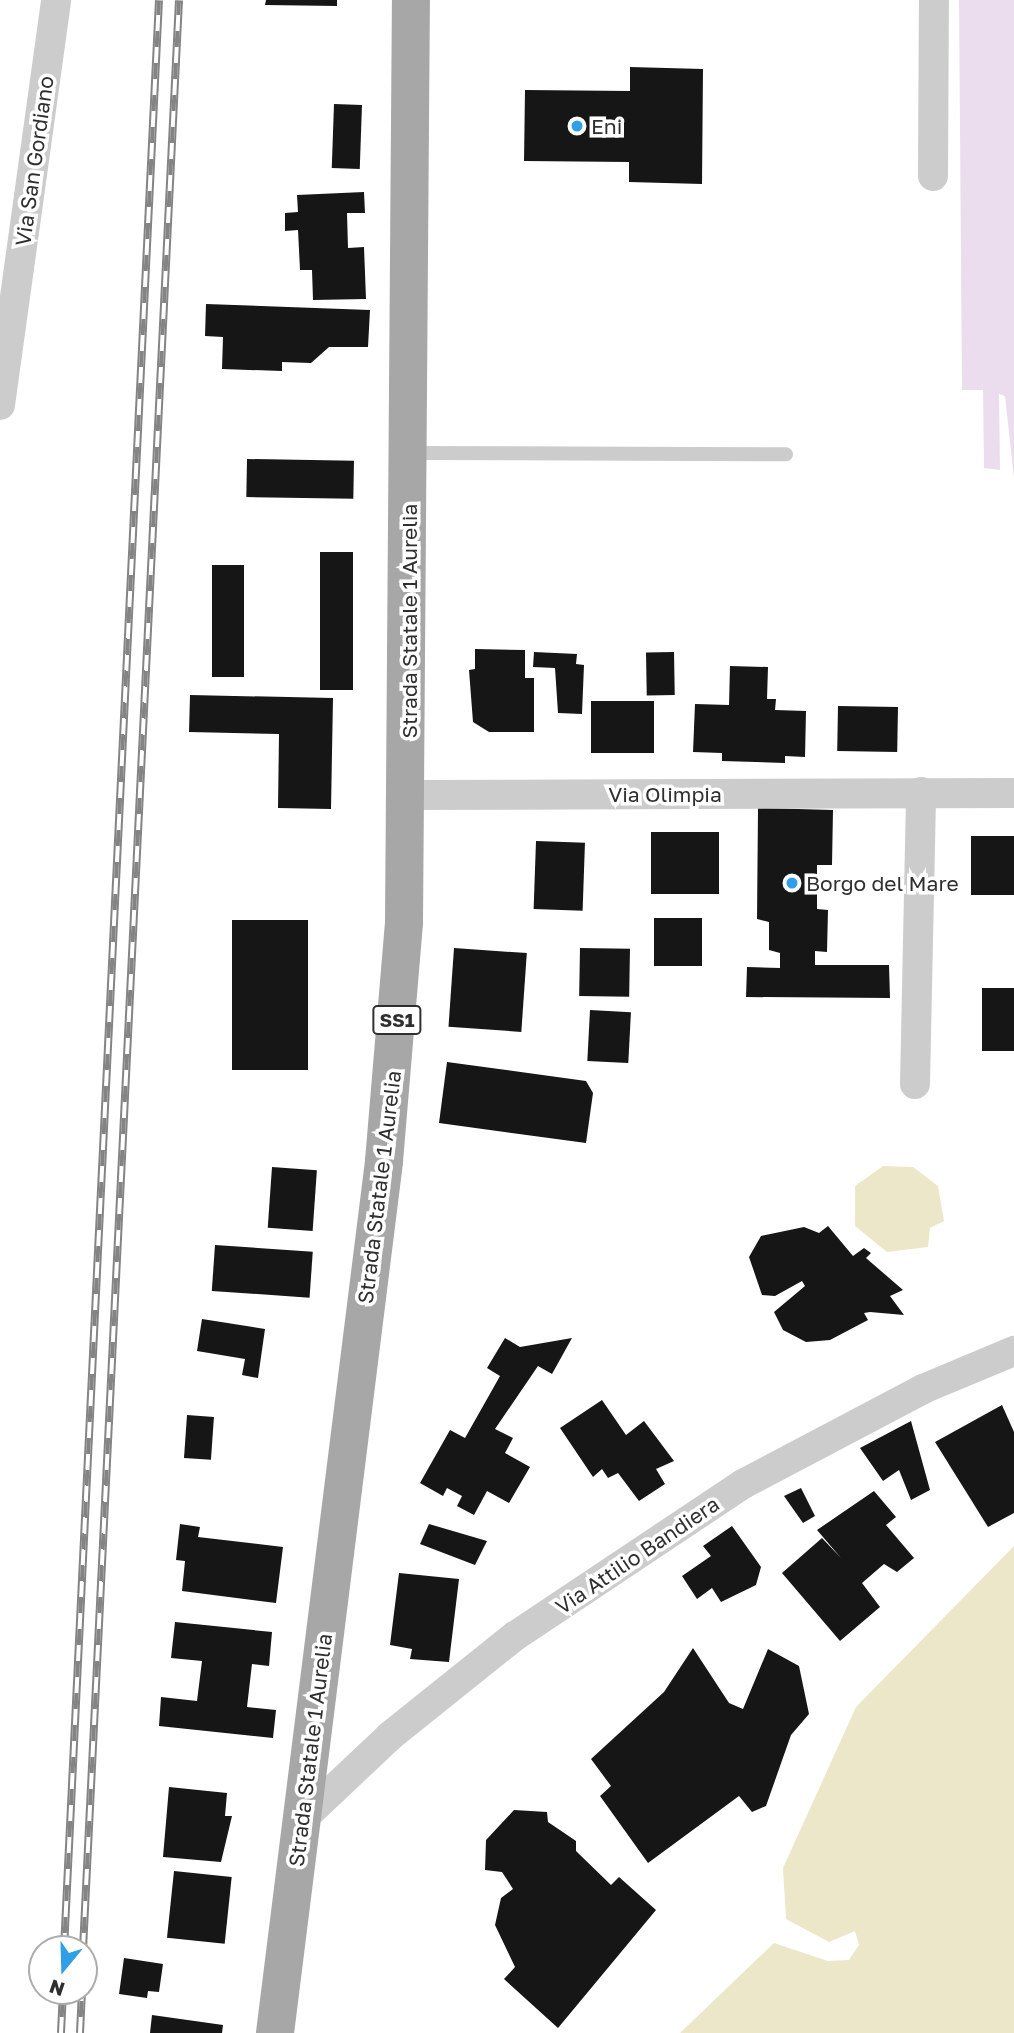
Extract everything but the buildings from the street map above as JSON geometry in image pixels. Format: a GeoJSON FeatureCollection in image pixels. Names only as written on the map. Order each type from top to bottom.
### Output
{"type":"FeatureCollection","features":[{"type":"Feature","properties":{"kind":"main road","name":"Strada Statale 1 Aurelia"},"geometry":{"type":"LineString","coordinates":[[275,2033],[384,1161],[409,795],[411,0]]}},
{"type":"Feature","properties":{"kind":"street","name":"Via San Gordiano"},"geometry":{"type":"LineString","coordinates":[[0,405],[56,0]]}},
{"type":"Feature","properties":{"kind":"street"},"geometry":{"type":"LineString","coordinates":[[933,176],[934,0]]}},
{"type":"Feature","properties":{"kind":"street"},"geometry":{"type":"LineString","coordinates":[[915,1084],[921,792]]}},
{"type":"Feature","properties":{"kind":"street","name":"Via Olimpia"},"geometry":{"type":"LineString","coordinates":[[409,795],[1014,793]]}},
{"type":"Feature","properties":{"kind":"street","name":"Via Attilio Bandiera"},"geometry":{"type":"LineString","coordinates":[[300,1820],[390,1735],[515,1636],[743,1484],[923,1389],[1014,1351]]}},
{"type":"Feature","properties":{"kind":"lane"},"geometry":{"type":"LineString","coordinates":[[410,453],[786,454]]}},
{"type":"Feature","properties":{"kind":"shaded area"},"geometry":{"type":"Polygon","coordinates":[[[959,0],[1014,0],[1014,478],[1005,396],[999,394],[1000,470],[984,468],[983,390],[962,390],[959,0]]]}},
{"type":"Feature","properties":{"kind":"shaded area"},"geometry":{"type":"Polygon","coordinates":[[[883,1166],[913,1167],[938,1186],[944,1221],[930,1228],[928,1247],[887,1252],[855,1226],[855,1186],[883,1166]]]}},
{"type":"Feature","properties":{"kind":"shaded area"},"geometry":{"type":"Polygon","coordinates":[[[1014,1546],[1014,2033],[680,2033],[774,1943],[828,1961],[849,1960],[859,1945],[855,1931],[829,1942],[786,1919],[783,1868],[856,1707],[1014,1546]]]}},
{"type":"Feature","properties":{"kind":"railway"},"geometry":{"type":"LineString","coordinates":[[65,1935],[159,0]]}},
{"type":"Feature","properties":{"kind":"railway"},"geometry":{"type":"LineString","coordinates":[[84,1935],[179,0]]}},
{"type":"Feature","properties":{"kind":"railway"},"geometry":{"type":"LineString","coordinates":[[61,2033],[62,2005]]}},
{"type":"Feature","properties":{"kind":"railway"},"geometry":{"type":"LineString","coordinates":[[80,2033],[81,2005]]}},
{"type":"Feature","properties":{"kind":"place","name":"Eni"},"geometry":{"type":"Point","coordinates":[577,126]}},
{"type":"Feature","properties":{"kind":"place","name":"Borgo del Mare"},"geometry":{"type":"Point","coordinates":[792,883]}}]}
